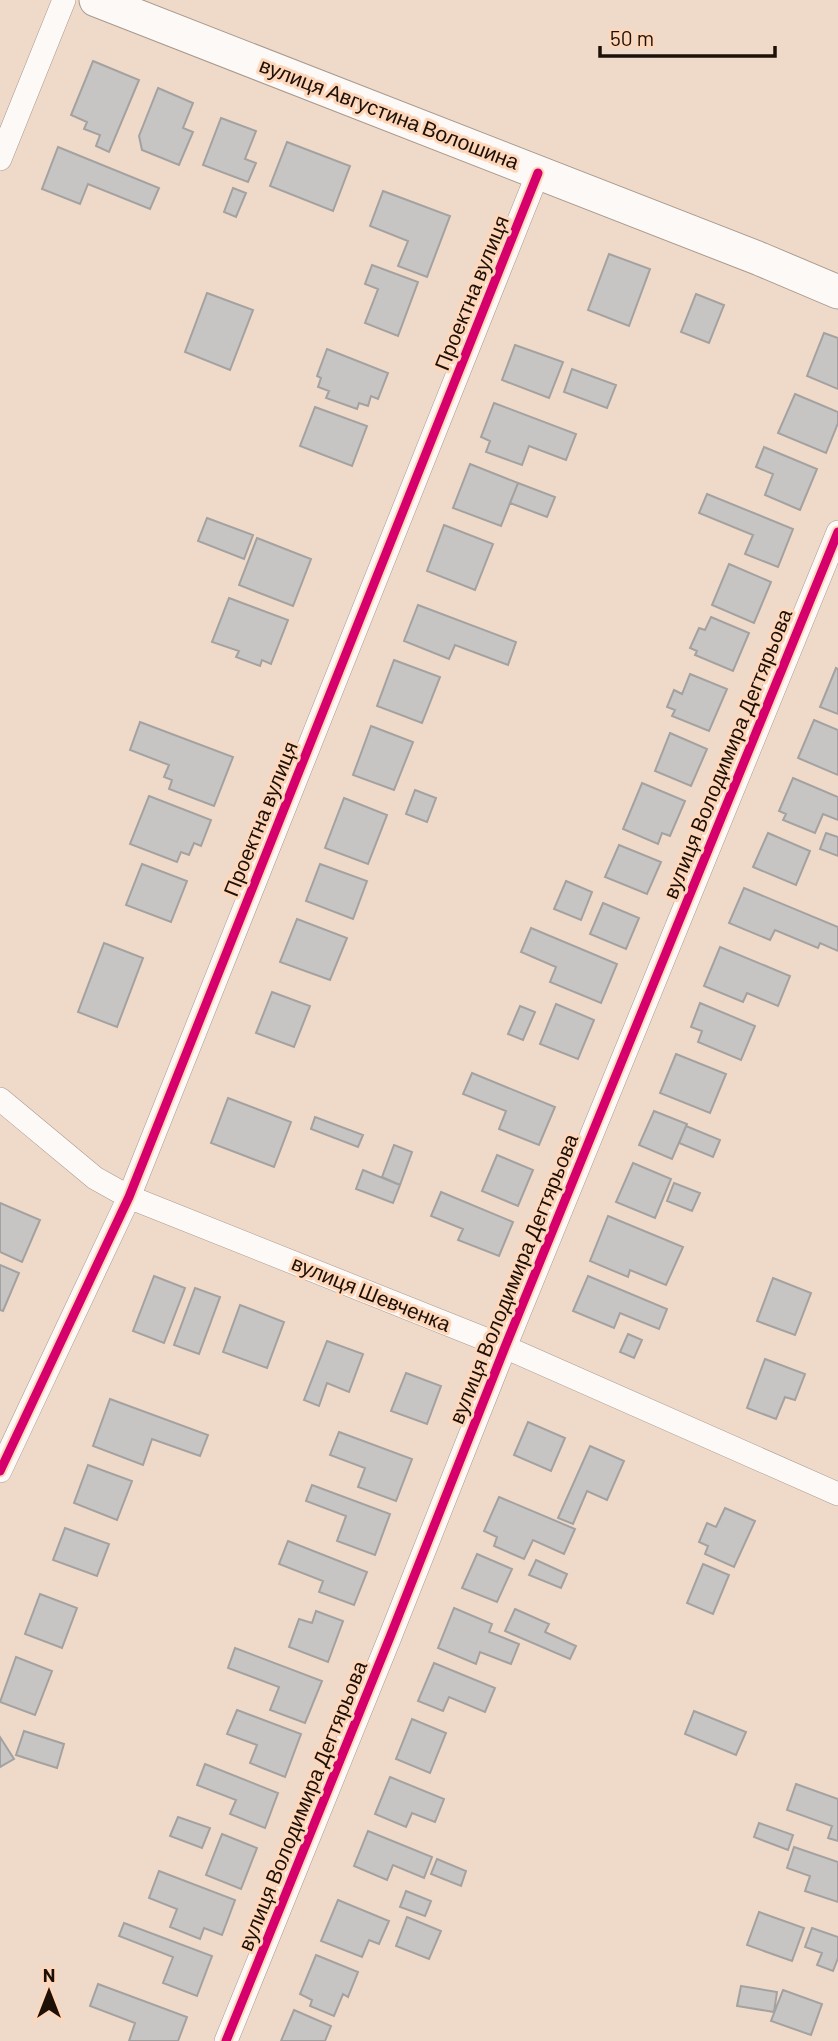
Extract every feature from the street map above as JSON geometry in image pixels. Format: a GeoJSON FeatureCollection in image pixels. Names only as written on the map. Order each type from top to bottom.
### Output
{"type":"FeatureCollection","features":[{"type":"Feature","properties":{"kind":"street"},"geometry":{"type":"LineString","coordinates":[[0,159],[64,0]]}},
{"type":"Feature","properties":{"kind":"street","name":"вулиця Августина Волошина"},"geometry":{"type":"LineString","coordinates":[[96,0],[838,292]]}},
{"type":"Feature","properties":{"kind":"street","name":"Проектна вулиця"},"geometry":{"type":"LineString","coordinates":[[0,1471],[129,1197],[538,173]]}},
{"type":"Feature","properties":{"kind":"street","name":"вулиця Володимира Дегтярьова"},"geometry":{"type":"LineString","coordinates":[[226,2041],[505,1347],[838,532]]}},
{"type":"Feature","properties":{"kind":"street","name":"вулиця Шевченка"},"geometry":{"type":"LineString","coordinates":[[0,1099],[95,1178],[129,1197],[505,1347],[838,1494]]}},
{"type":"Feature","properties":{"kind":"building"},"geometry":{"type":"Polygon","coordinates":[[[93,61],[139,80],[109,152],[96,146],[100,135],[84,129],[87,122],[71,115],[93,61]]]}},
{"type":"Feature","properties":{"kind":"building"},"geometry":{"type":"Polygon","coordinates":[[[158,88],[193,103],[183,128],[193,132],[179,165],[142,150],[139,136],[158,88]]]}},
{"type":"Feature","properties":{"kind":"building"},"geometry":{"type":"Polygon","coordinates":[[[221,118],[256,131],[245,159],[256,163],[248,182],[203,165],[221,118]]]}},
{"type":"Feature","properties":{"kind":"building"},"geometry":{"type":"Polygon","coordinates":[[[287,142],[350,166],[333,211],[270,186],[287,142]]]}},
{"type":"Feature","properties":{"kind":"building"},"geometry":{"type":"Polygon","coordinates":[[[58,147],[159,188],[150,209],[88,184],[80,204],[42,189],[58,147]]]}},
{"type":"Feature","properties":{"kind":"building"},"geometry":{"type":"Polygon","coordinates":[[[233,188],[246,193],[236,217],[224,212],[233,188]]]}},
{"type":"Feature","properties":{"kind":"building"},"geometry":{"type":"Polygon","coordinates":[[[383,191],[450,216],[427,277],[398,266],[408,241],[370,226],[383,191]]]}},
{"type":"Feature","properties":{"kind":"building"},"geometry":{"type":"Polygon","coordinates":[[[609,254],[650,269],[629,326],[588,310],[609,254]]]}},
{"type":"Feature","properties":{"kind":"building"},"geometry":{"type":"Polygon","coordinates":[[[372,265],[418,282],[398,336],[365,323],[378,289],[365,284],[372,265]]]}},
{"type":"Feature","properties":{"kind":"building"},"geometry":{"type":"Polygon","coordinates":[[[207,293],[253,310],[230,370],[185,352],[207,293]]]}},
{"type":"Feature","properties":{"kind":"building"},"geometry":{"type":"Polygon","coordinates":[[[696,294],[724,305],[709,343],[681,332],[696,294]]]}},
{"type":"Feature","properties":{"kind":"building"},"geometry":{"type":"Polygon","coordinates":[[[824,333],[838,338],[838,389],[807,376],[824,333]]]}},
{"type":"Feature","properties":{"kind":"building"},"geometry":{"type":"Polygon","coordinates":[[[515,345],[563,362],[549,398],[502,380],[515,345]]]}},
{"type":"Feature","properties":{"kind":"building"},"geometry":{"type":"Polygon","coordinates":[[[327,349],[388,373],[378,399],[371,396],[368,406],[359,403],[357,409],[326,398],[329,391],[318,387],[321,378],[317,376],[327,349]]]}},
{"type":"Feature","properties":{"kind":"building"},"geometry":{"type":"Polygon","coordinates":[[[572,369],[616,385],[607,408],[564,392],[572,369]]]}},
{"type":"Feature","properties":{"kind":"building"},"geometry":{"type":"Polygon","coordinates":[[[795,394],[838,412],[838,423],[826,453],[778,433],[795,394]]]}},
{"type":"Feature","properties":{"kind":"building"},"geometry":{"type":"Polygon","coordinates":[[[494,403],[576,434],[566,460],[529,446],[522,465],[486,452],[490,441],[481,437],[494,403]]]}},
{"type":"Feature","properties":{"kind":"building"},"geometry":{"type":"Polygon","coordinates":[[[315,407],[367,426],[352,466],[300,446],[315,407]]]}},
{"type":"Feature","properties":{"kind":"building"},"geometry":{"type":"Polygon","coordinates":[[[764,447],[817,469],[800,510],[765,495],[773,474],[756,467],[764,447]]]}},
{"type":"Feature","properties":{"kind":"building"},"geometry":{"type":"Polygon","coordinates":[[[470,464],[518,483],[501,526],[453,508],[470,464]]]}},
{"type":"Feature","properties":{"kind":"building"},"geometry":{"type":"Polygon","coordinates":[[[518,483],[555,497],[547,517],[510,503],[518,483]]]}},
{"type":"Feature","properties":{"kind":"building"},"geometry":{"type":"Polygon","coordinates":[[[707,494],[793,529],[778,567],[745,554],[753,535],[699,513],[707,494]]]}},
{"type":"Feature","properties":{"kind":"building"},"geometry":{"type":"Polygon","coordinates":[[[207,518],[253,535],[244,559],[198,541],[207,518]]]}},
{"type":"Feature","properties":{"kind":"building"},"geometry":{"type":"Polygon","coordinates":[[[444,525],[493,544],[475,590],[427,571],[444,525]]]}},
{"type":"Feature","properties":{"kind":"building"},"geometry":{"type":"Polygon","coordinates":[[[257,538],[311,559],[293,606],[239,585],[257,538]]]}},
{"type":"Feature","properties":{"kind":"building"},"geometry":{"type":"Polygon","coordinates":[[[729,564],[771,582],[754,623],[712,605],[729,564]]]}},
{"type":"Feature","properties":{"kind":"building"},"geometry":{"type":"Polygon","coordinates":[[[229,598],[288,620],[271,664],[262,660],[260,666],[236,657],[239,651],[212,642],[229,598]]]}},
{"type":"Feature","properties":{"kind":"building"},"geometry":{"type":"Polygon","coordinates":[[[418,605],[516,642],[508,665],[455,645],[449,659],[404,641],[418,605]]]}},
{"type":"Feature","properties":{"kind":"building"},"geometry":{"type":"Polygon","coordinates":[[[711,617],[749,633],[733,671],[695,655],[697,651],[690,648],[699,628],[705,630],[711,617]]]}},
{"type":"Feature","properties":{"kind":"building"},"geometry":{"type":"Polygon","coordinates":[[[394,660],[440,677],[422,723],[377,706],[394,660]]]}},
{"type":"Feature","properties":{"kind":"building"},"geometry":{"type":"Polygon","coordinates":[[[836,668],[838,669],[838,714],[820,707],[836,668]]]}},
{"type":"Feature","properties":{"kind":"building"},"geometry":{"type":"Polygon","coordinates":[[[690,674],[727,689],[709,731],[672,716],[675,710],[667,707],[674,690],[682,694],[690,674]]]}},
{"type":"Feature","properties":{"kind":"building"},"geometry":{"type":"Polygon","coordinates":[[[814,720],[838,730],[838,775],[798,758],[814,720]]]}},
{"type":"Feature","properties":{"kind":"building"},"geometry":{"type":"Polygon","coordinates":[[[140,722],[233,757],[214,806],[169,789],[172,780],[164,777],[169,765],[130,750],[140,722]]]}},
{"type":"Feature","properties":{"kind":"building"},"geometry":{"type":"Polygon","coordinates":[[[371,726],[413,742],[394,790],[353,775],[371,726]]]}},
{"type":"Feature","properties":{"kind":"building"},"geometry":{"type":"Polygon","coordinates":[[[670,733],[707,749],[691,786],[655,771],[670,733]]]}},
{"type":"Feature","properties":{"kind":"building"},"geometry":{"type":"Polygon","coordinates":[[[793,778],[838,797],[838,820],[823,814],[815,833],[783,820],[786,814],[779,811],[793,778]]]}},
{"type":"Feature","properties":{"kind":"building"},"geometry":{"type":"Polygon","coordinates":[[[642,783],[685,801],[670,836],[662,833],[658,844],[623,829],[642,783]]]}},
{"type":"Feature","properties":{"kind":"building"},"geometry":{"type":"Polygon","coordinates":[[[415,790],[436,798],[427,822],[406,814],[415,790]]]}},
{"type":"Feature","properties":{"kind":"building"},"geometry":{"type":"Polygon","coordinates":[[[149,796],[211,820],[201,846],[194,843],[189,855],[181,852],[177,862],[130,844],[149,796]]]}},
{"type":"Feature","properties":{"kind":"building"},"geometry":{"type":"Polygon","coordinates":[[[344,798],[387,815],[368,864],[325,848],[344,798]]]}},
{"type":"Feature","properties":{"kind":"building"},"geometry":{"type":"Polygon","coordinates":[[[768,833],[810,851],[796,885],[753,867],[768,833]]]}},
{"type":"Feature","properties":{"kind":"building"},"geometry":{"type":"Polygon","coordinates":[[[826,833],[838,837],[838,856],[820,849],[826,833]]]}},
{"type":"Feature","properties":{"kind":"building"},"geometry":{"type":"Polygon","coordinates":[[[619,845],[661,862],[647,894],[605,877],[619,845]]]}},
{"type":"Feature","properties":{"kind":"building"},"geometry":{"type":"Polygon","coordinates":[[[142,864],[187,881],[171,922],[126,905],[142,864]]]}},
{"type":"Feature","properties":{"kind":"building"},"geometry":{"type":"Polygon","coordinates":[[[320,864],[367,881],[353,919],[306,901],[320,864]]]}},
{"type":"Feature","properties":{"kind":"building"},"geometry":{"type":"Polygon","coordinates":[[[566,881],[592,892],[581,920],[554,909],[566,881]]]}},
{"type":"Feature","properties":{"kind":"building"},"geometry":{"type":"Polygon","coordinates":[[[744,888],[838,927],[838,951],[820,943],[818,948],[775,930],[770,940],[729,923],[744,888]]]}},
{"type":"Feature","properties":{"kind":"building"},"geometry":{"type":"Polygon","coordinates":[[[603,903],[639,918],[626,949],[590,934],[603,903]]]}},
{"type":"Feature","properties":{"kind":"building"},"geometry":{"type":"Polygon","coordinates":[[[297,919],[347,938],[330,980],[280,962],[297,919]]]}},
{"type":"Feature","properties":{"kind":"building"},"geometry":{"type":"Polygon","coordinates":[[[531,928],[617,964],[601,1003],[550,982],[556,967],[521,952],[531,928]]]}},
{"type":"Feature","properties":{"kind":"building"},"geometry":{"type":"Polygon","coordinates":[[[104,943],[143,958],[117,1027],[78,1012],[104,943]]]}},
{"type":"Feature","properties":{"kind":"building"},"geometry":{"type":"Polygon","coordinates":[[[720,947],[790,976],[778,1006],[747,993],[743,1002],[704,986],[720,947]]]}},
{"type":"Feature","properties":{"kind":"building"},"geometry":{"type":"Polygon","coordinates":[[[272,992],[310,1006],[294,1047],[256,1033],[272,992]]]}},
{"type":"Feature","properties":{"kind":"building"},"geometry":{"type":"Polygon","coordinates":[[[700,1003],[755,1026],[741,1060],[698,1042],[702,1031],[691,1027],[700,1003]]]}},
{"type":"Feature","properties":{"kind":"building"},"geometry":{"type":"Polygon","coordinates":[[[556,1004],[594,1020],[578,1059],[540,1044],[556,1004]]]}},
{"type":"Feature","properties":{"kind":"building"},"geometry":{"type":"Polygon","coordinates":[[[520,1006],[535,1012],[523,1040],[508,1034],[520,1006]]]}},
{"type":"Feature","properties":{"kind":"building"},"geometry":{"type":"Polygon","coordinates":[[[676,1054],[726,1074],[710,1113],[660,1093],[676,1054]]]}},
{"type":"Feature","properties":{"kind":"building"},"geometry":{"type":"Polygon","coordinates":[[[472,1073],[555,1107],[539,1145],[499,1129],[506,1111],[463,1094],[472,1073]]]}},
{"type":"Feature","properties":{"kind":"building"},"geometry":{"type":"Polygon","coordinates":[[[228,1098],[291,1122],[274,1167],[211,1143],[228,1098]]]}},
{"type":"Feature","properties":{"kind":"building"},"geometry":{"type":"Polygon","coordinates":[[[654,1111],[687,1124],[672,1159],[639,1145],[654,1111]]]}},
{"type":"Feature","properties":{"kind":"building"},"geometry":{"type":"Polygon","coordinates":[[[315,1117],[363,1135],[358,1147],[311,1129],[315,1117]]]}},
{"type":"Feature","properties":{"kind":"building"},"geometry":{"type":"Polygon","coordinates":[[[686,1126],[720,1140],[713,1157],[679,1143],[686,1126]]]}},
{"type":"Feature","properties":{"kind":"building"},"geometry":{"type":"Polygon","coordinates":[[[394,1145],[412,1152],[400,1185],[382,1177],[394,1145]]]}},
{"type":"Feature","properties":{"kind":"building"},"geometry":{"type":"Polygon","coordinates":[[[497,1155],[533,1170],[518,1206],[482,1191],[497,1155]]]}},
{"type":"Feature","properties":{"kind":"building"},"geometry":{"type":"Polygon","coordinates":[[[633,1163],[671,1179],[655,1218],[616,1202],[633,1163]]]}},
{"type":"Feature","properties":{"kind":"building"},"geometry":{"type":"Polygon","coordinates":[[[363,1170],[400,1185],[393,1203],[356,1189],[363,1170]]]}},
{"type":"Feature","properties":{"kind":"building"},"geometry":{"type":"Polygon","coordinates":[[[674,1183],[700,1193],[692,1211],[667,1201],[674,1183]]]}},
{"type":"Feature","properties":{"kind":"building"},"geometry":{"type":"Polygon","coordinates":[[[441,1192],[513,1222],[499,1256],[458,1240],[463,1229],[431,1216],[441,1192]]]}},
{"type":"Feature","properties":{"kind":"building"},"geometry":{"type":"Polygon","coordinates":[[[0,1203],[40,1220],[22,1262],[0,1252],[0,1203]]]}},
{"type":"Feature","properties":{"kind":"building"},"geometry":{"type":"Polygon","coordinates":[[[608,1216],[683,1247],[666,1285],[630,1270],[628,1277],[590,1261],[608,1216]]]}},
{"type":"Feature","properties":{"kind":"building"},"geometry":{"type":"Polygon","coordinates":[[[0,1265],[19,1273],[3,1311],[0,1310],[0,1265]]]}},
{"type":"Feature","properties":{"kind":"building"},"geometry":{"type":"Polygon","coordinates":[[[154,1276],[185,1288],[164,1343],[133,1331],[154,1276]]]}},
{"type":"Feature","properties":{"kind":"building"},"geometry":{"type":"Polygon","coordinates":[[[588,1276],[667,1309],[659,1329],[620,1313],[614,1328],[573,1311],[588,1276]]]}},
{"type":"Feature","properties":{"kind":"building"},"geometry":{"type":"Polygon","coordinates":[[[773,1278],[811,1293],[795,1335],[757,1321],[773,1278]]]}},
{"type":"Feature","properties":{"kind":"building"},"geometry":{"type":"Polygon","coordinates":[[[195,1288],[220,1297],[199,1354],[174,1345],[195,1288]]]}},
{"type":"Feature","properties":{"kind":"building"},"geometry":{"type":"Polygon","coordinates":[[[240,1305],[284,1322],[267,1368],[223,1352],[240,1305]]]}},
{"type":"Feature","properties":{"kind":"building"},"geometry":{"type":"Polygon","coordinates":[[[628,1334],[642,1340],[634,1358],[620,1352],[628,1334]]]}},
{"type":"Feature","properties":{"kind":"building"},"geometry":{"type":"Polygon","coordinates":[[[327,1341],[363,1354],[349,1392],[327,1383],[319,1406],[304,1400],[327,1341]]]}},
{"type":"Feature","properties":{"kind":"building"},"geometry":{"type":"Polygon","coordinates":[[[765,1359],[805,1374],[795,1400],[785,1397],[776,1419],[747,1408],[765,1359]]]}},
{"type":"Feature","properties":{"kind":"building"},"geometry":{"type":"Polygon","coordinates":[[[406,1373],[441,1386],[427,1424],[391,1411],[406,1373]]]}},
{"type":"Feature","properties":{"kind":"building"},"geometry":{"type":"Polygon","coordinates":[[[110,1399],[208,1435],[200,1456],[152,1439],[143,1465],[93,1446],[110,1399]]]}},
{"type":"Feature","properties":{"kind":"building"},"geometry":{"type":"Polygon","coordinates":[[[528,1422],[565,1438],[551,1471],[514,1455],[528,1422]]]}},
{"type":"Feature","properties":{"kind":"building"},"geometry":{"type":"Polygon","coordinates":[[[339,1432],[412,1459],[396,1501],[358,1487],[365,1468],[330,1455],[339,1432]]]}},
{"type":"Feature","properties":{"kind":"building"},"geometry":{"type":"Polygon","coordinates":[[[590,1446],[624,1461],[607,1500],[587,1491],[573,1524],[558,1518],[590,1446]]]}},
{"type":"Feature","properties":{"kind":"building"},"geometry":{"type":"Polygon","coordinates":[[[88,1465],[132,1481],[117,1520],[74,1503],[88,1465]]]}},
{"type":"Feature","properties":{"kind":"building"},"geometry":{"type":"Polygon","coordinates":[[[312,1485],[390,1514],[375,1555],[337,1541],[346,1516],[306,1501],[312,1485]]]}},
{"type":"Feature","properties":{"kind":"building"},"geometry":{"type":"Polygon","coordinates":[[[499,1497],[575,1529],[564,1554],[533,1540],[524,1559],[494,1546],[497,1537],[484,1531],[499,1497]]]}},
{"type":"Feature","properties":{"kind":"building"},"geometry":{"type":"Polygon","coordinates":[[[725,1508],[755,1521],[734,1567],[705,1554],[708,1546],[699,1542],[707,1523],[716,1527],[725,1508]]]}},
{"type":"Feature","properties":{"kind":"building"},"geometry":{"type":"Polygon","coordinates":[[[65,1528],[109,1544],[97,1576],[53,1560],[65,1528]]]}},
{"type":"Feature","properties":{"kind":"building"},"geometry":{"type":"Polygon","coordinates":[[[288,1541],[367,1572],[354,1605],[319,1592],[323,1581],[279,1564],[288,1541]]]}},
{"type":"Feature","properties":{"kind":"building"},"geometry":{"type":"Polygon","coordinates":[[[477,1554],[512,1569],[497,1602],[462,1588],[477,1554]]]}},
{"type":"Feature","properties":{"kind":"building"},"geometry":{"type":"Polygon","coordinates":[[[536,1560],[567,1574],[561,1588],[529,1575],[536,1560]]]}},
{"type":"Feature","properties":{"kind":"building"},"geometry":{"type":"Polygon","coordinates":[[[703,1564],[729,1575],[713,1614],[687,1603],[703,1564]]]}},
{"type":"Feature","properties":{"kind":"building"},"geometry":{"type":"Polygon","coordinates":[[[40,1594],[77,1608],[62,1648],[25,1634],[40,1594]]]}},
{"type":"Feature","properties":{"kind":"building"},"geometry":{"type":"Polygon","coordinates":[[[454,1608],[492,1624],[489,1632],[519,1644],[511,1664],[480,1652],[476,1664],[438,1648],[454,1608]]]}},
{"type":"Feature","properties":{"kind":"building"},"geometry":{"type":"Polygon","coordinates":[[[515,1609],[549,1624],[545,1632],[576,1646],[570,1659],[505,1631],[515,1609]]]}},
{"type":"Feature","properties":{"kind":"building"},"geometry":{"type":"Polygon","coordinates":[[[316,1611],[343,1621],[328,1662],[289,1647],[299,1619],[312,1623],[316,1611]]]}},
{"type":"Feature","properties":{"kind":"building"},"geometry":{"type":"Polygon","coordinates":[[[235,1648],[322,1681],[305,1723],[270,1710],[279,1687],[228,1668],[235,1648]]]}},
{"type":"Feature","properties":{"kind":"building"},"geometry":{"type":"Polygon","coordinates":[[[16,1657],[52,1671],[35,1715],[0,1702],[16,1657]]]}},
{"type":"Feature","properties":{"kind":"building"},"geometry":{"type":"Polygon","coordinates":[[[434,1663],[495,1688],[485,1712],[449,1697],[443,1711],[418,1701],[434,1663]]]}},
{"type":"Feature","properties":{"kind":"building"},"geometry":{"type":"Polygon","coordinates":[[[237,1710],[301,1734],[285,1777],[250,1763],[257,1745],[227,1734],[237,1710]]]}},
{"type":"Feature","properties":{"kind":"building"},"geometry":{"type":"Polygon","coordinates":[[[694,1711],[746,1732],[736,1755],[685,1734],[694,1711]]]}},
{"type":"Feature","properties":{"kind":"building"},"geometry":{"type":"Polygon","coordinates":[[[412,1719],[446,1733],[430,1773],[396,1759],[412,1719]]]}},
{"type":"Feature","properties":{"kind":"building"},"geometry":{"type":"Polygon","coordinates":[[[24,1731],[64,1744],[57,1768],[16,1755],[24,1731]]]}},
{"type":"Feature","properties":{"kind":"building"},"geometry":{"type":"Polygon","coordinates":[[[0,1737],[14,1759],[0,1767],[0,1737]]]}},
{"type":"Feature","properties":{"kind":"building"},"geometry":{"type":"Polygon","coordinates":[[[205,1764],[278,1793],[265,1828],[230,1814],[236,1800],[197,1785],[205,1764]]]}},
{"type":"Feature","properties":{"kind":"building"},"geometry":{"type":"Polygon","coordinates":[[[390,1777],[444,1799],[435,1822],[412,1813],[406,1827],[375,1814],[390,1777]]]}},
{"type":"Feature","properties":{"kind":"building"},"geometry":{"type":"Polygon","coordinates":[[[796,1784],[838,1799],[838,1841],[828,1838],[832,1826],[787,1810],[796,1784]]]}},
{"type":"Feature","properties":{"kind":"building"},"geometry":{"type":"Polygon","coordinates":[[[178,1817],[210,1828],[202,1848],[170,1836],[178,1817]]]}},
{"type":"Feature","properties":{"kind":"building"},"geometry":{"type":"Polygon","coordinates":[[[759,1823],[793,1835],[788,1850],[754,1837],[759,1823]]]}},
{"type":"Feature","properties":{"kind":"building"},"geometry":{"type":"Polygon","coordinates":[[[368,1831],[432,1857],[424,1878],[393,1865],[387,1880],[354,1866],[368,1831]]]}},
{"type":"Feature","properties":{"kind":"building"},"geometry":{"type":"Polygon","coordinates":[[[222,1834],[257,1848],[241,1889],[206,1875],[222,1834]]]}},
{"type":"Feature","properties":{"kind":"building"},"geometry":{"type":"Polygon","coordinates":[[[794,1847],[838,1862],[838,1902],[805,1891],[810,1876],[787,1868],[794,1847]]]}},
{"type":"Feature","properties":{"kind":"building"},"geometry":{"type":"Polygon","coordinates":[[[437,1859],[466,1871],[461,1886],[431,1874],[437,1859]]]}},
{"type":"Feature","properties":{"kind":"building"},"geometry":{"type":"Polygon","coordinates":[[[159,1871],[235,1900],[222,1935],[204,1928],[200,1939],[170,1927],[177,1909],[149,1898],[159,1871]]]}},
{"type":"Feature","properties":{"kind":"building"},"geometry":{"type":"Polygon","coordinates":[[[406,1891],[431,1901],[425,1916],[400,1907],[406,1891]]]}},
{"type":"Feature","properties":{"kind":"building"},"geometry":{"type":"Polygon","coordinates":[[[338,1900],[389,1921],[379,1944],[369,1940],[362,1957],[321,1941],[338,1900]]]}},
{"type":"Feature","properties":{"kind":"building"},"geometry":{"type":"Polygon","coordinates":[[[759,1912],[804,1928],[792,1961],[747,1945],[759,1912]]]}},
{"type":"Feature","properties":{"kind":"building"},"geometry":{"type":"Polygon","coordinates":[[[407,1917],[441,1931],[429,1959],[396,1946],[407,1917]]]}},
{"type":"Feature","properties":{"kind":"building"},"geometry":{"type":"Polygon","coordinates":[[[124,1923],[212,1956],[197,1996],[163,1983],[173,1957],[119,1936],[124,1923]]]}},
{"type":"Feature","properties":{"kind":"building"},"geometry":{"type":"Polygon","coordinates":[[[812,1928],[838,1937],[838,1958],[833,1971],[817,1965],[822,1953],[805,1947],[812,1928]]]}},
{"type":"Feature","properties":{"kind":"building"},"geometry":{"type":"Polygon","coordinates":[[[316,1955],[358,1972],[348,1997],[343,1994],[334,2016],[310,2006],[312,2000],[300,1994],[316,1955]]]}},
{"type":"Feature","properties":{"kind":"building"},"geometry":{"type":"Polygon","coordinates":[[[98,1984],[187,2017],[178,2041],[129,2041],[135,2023],[90,2006],[98,1984]]]}},
{"type":"Feature","properties":{"kind":"building"},"geometry":{"type":"Polygon","coordinates":[[[741,1986],[777,1992],[774,2012],[737,2006],[741,1986]]]}},
{"type":"Feature","properties":{"kind":"building"},"geometry":{"type":"Polygon","coordinates":[[[783,1990],[822,2004],[811,2035],[771,2021],[783,1990]]]}},
{"type":"Feature","properties":{"kind":"building"},"geometry":{"type":"Polygon","coordinates":[[[294,2010],[331,2026],[325,2041],[281,2041],[294,2010]]]}},
{"type":"Feature","properties":{"kind":"cycle path"},"geometry":{"type":"LineString","coordinates":[[0,1471],[129,1197],[538,173]]}},
{"type":"Feature","properties":{"kind":"cycle path"},"geometry":{"type":"LineString","coordinates":[[226,2041],[505,1347],[838,532]]}}]}
